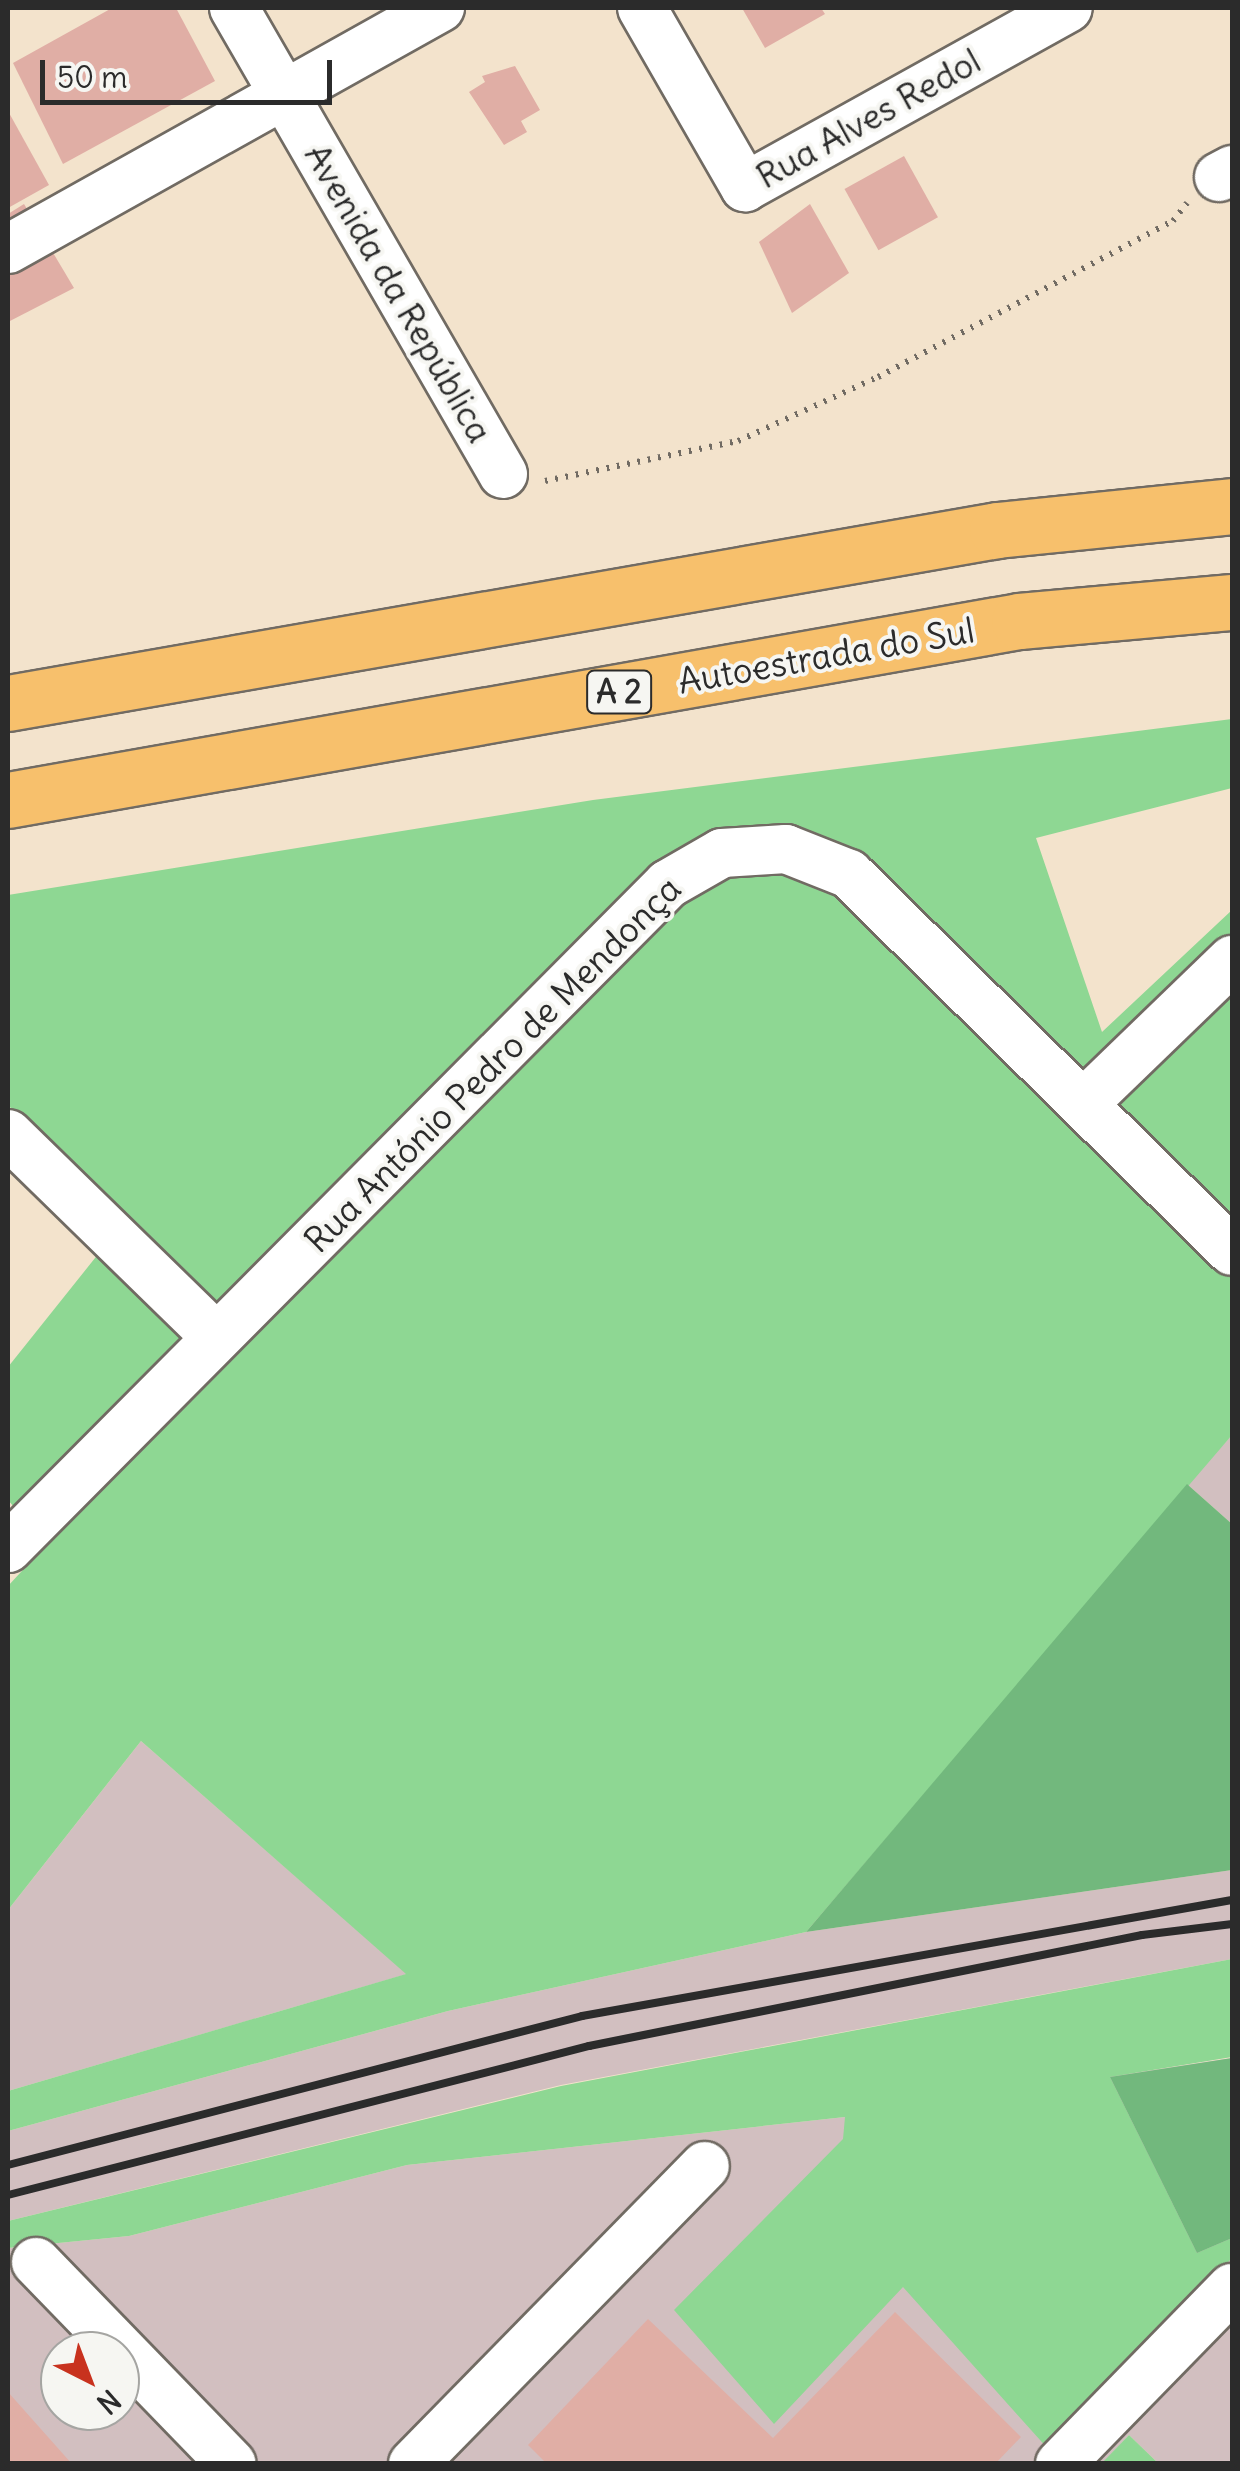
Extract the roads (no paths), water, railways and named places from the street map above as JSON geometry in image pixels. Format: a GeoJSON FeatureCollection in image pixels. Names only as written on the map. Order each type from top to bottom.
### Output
{"type":"FeatureCollection","features":[{"type":"Feature","properties":{"kind":"highway"},"geometry":{"type":"LineString","coordinates":[[8,703],[997,530],[1232,506]]}},
{"type":"Feature","properties":{"kind":"highway","name":"Autoestrada do Sul"},"geometry":{"type":"LineString","coordinates":[[8,800],[1019,621],[1232,602]]}},
{"type":"Feature","properties":{"kind":"street","name":"Avenida da República"},"geometry":{"type":"LineString","coordinates":[[234,8],[503,474]]}},
{"type":"Feature","properties":{"kind":"street"},"geometry":{"type":"LineString","coordinates":[[8,249],[440,8]]}},
{"type":"Feature","properties":{"kind":"street","name":"Rua Alves Redol"},"geometry":{"type":"LineString","coordinates":[[642,8],[744,188],[1068,8]]}},
{"type":"Feature","properties":{"kind":"street","name":"Rua António Pedro de Mendonça"},"geometry":{"type":"LineString","coordinates":[[8,1548],[668,884],[722,853],[786,849],[849,874],[1232,1251]]}},
{"type":"Feature","properties":{"kind":"street"},"geometry":{"type":"LineString","coordinates":[[1084,1103],[1232,960]]}},
{"type":"Feature","properties":{"kind":"street"},"geometry":{"type":"LineString","coordinates":[[8,1134],[216,1337]]}},
{"type":"Feature","properties":{"kind":"street"},"geometry":{"type":"LineString","coordinates":[[413,2464],[705,2166]]}},
{"type":"Feature","properties":{"kind":"street"},"geometry":{"type":"LineString","coordinates":[[36,2262],[232,2464]]}},
{"type":"Feature","properties":{"kind":"street"},"geometry":{"type":"LineString","coordinates":[[1060,2464],[1232,2288]]}},
{"type":"Feature","properties":{"kind":"railway"},"geometry":{"type":"LineString","coordinates":[[8,2165],[582,2016],[1232,1900]]}},
{"type":"Feature","properties":{"kind":"railway"},"geometry":{"type":"LineString","coordinates":[[8,2195],[589,2046],[1142,1935],[1232,1924]]}}]}
